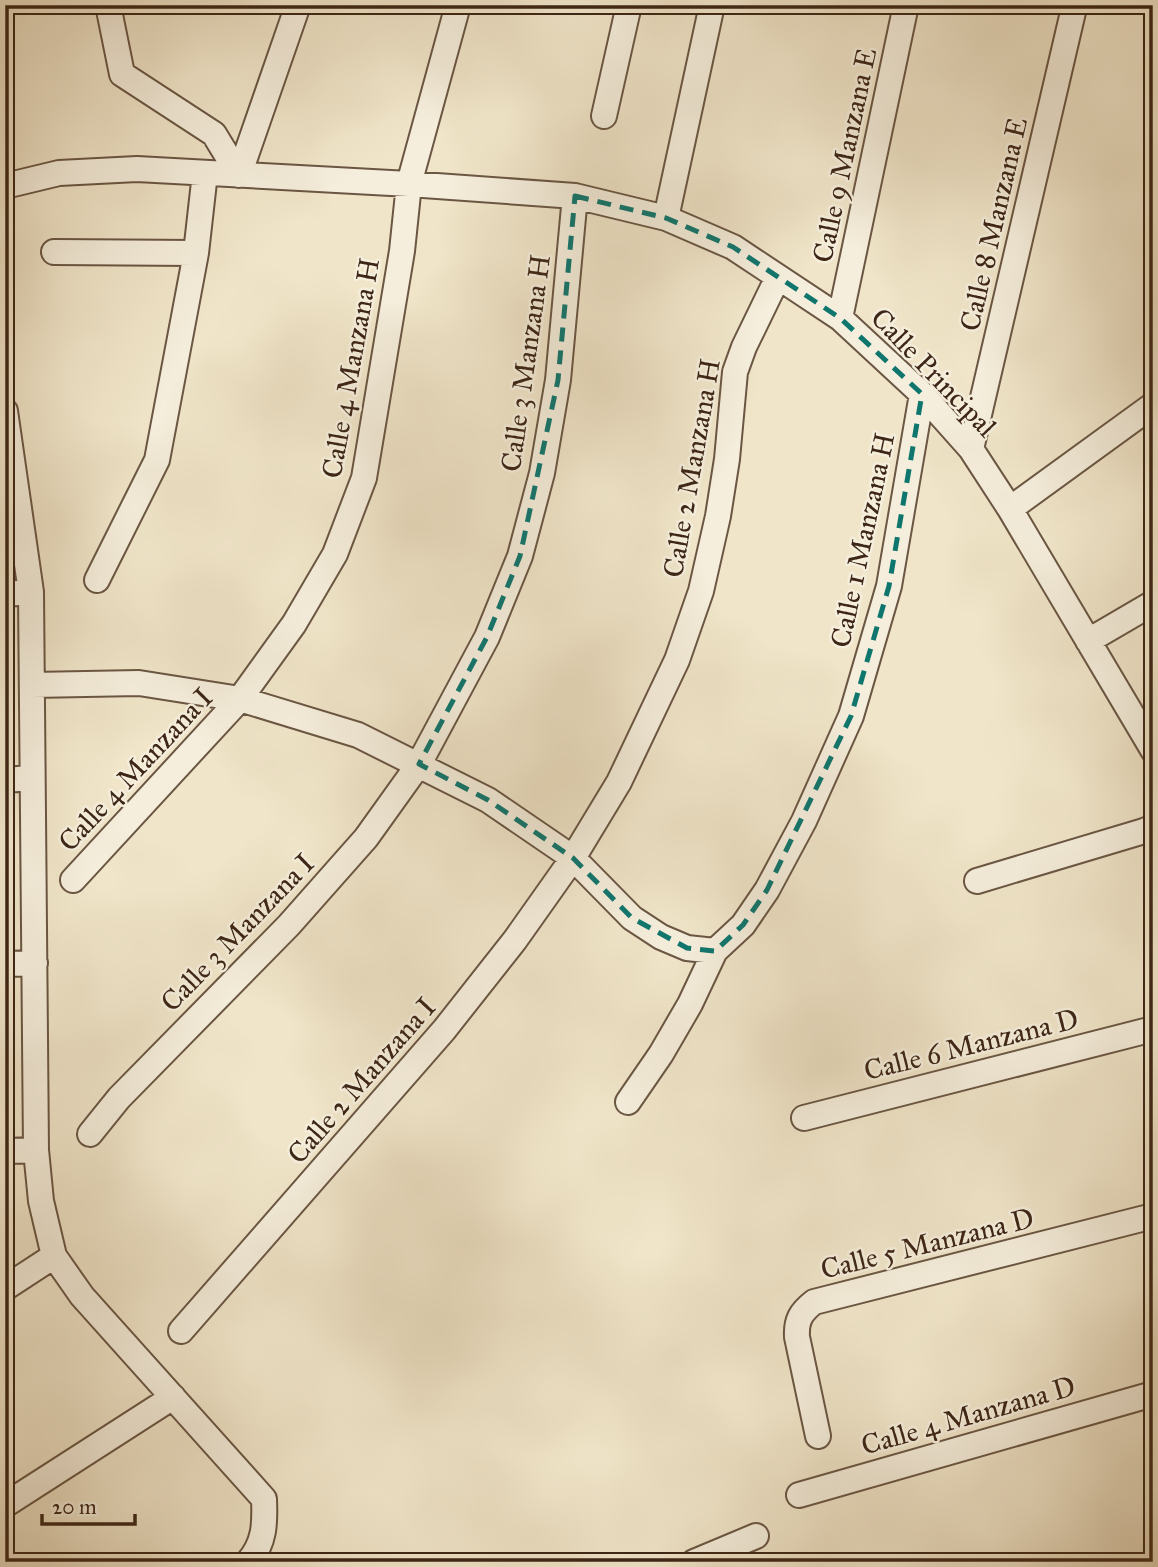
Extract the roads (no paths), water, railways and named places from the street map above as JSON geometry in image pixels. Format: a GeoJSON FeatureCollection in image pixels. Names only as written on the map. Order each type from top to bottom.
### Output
{"type":"FeatureCollection","features":[{"type":"Feature","properties":{"kind":"street"},"geometry":{"type":"LineString","coordinates":[[108,5],[122,74],[214,134],[239,175]]}},
{"type":"Feature","properties":{"kind":"street"},"geometry":{"type":"LineString","coordinates":[[239,175],[298,5]]}},
{"type":"Feature","properties":{"kind":"street","name":"Calle 4 Manzana H"},"geometry":{"type":"LineString","coordinates":[[240,699],[295,624],[335,554],[364,478],[402,251],[410,184],[458,5]]}},
{"type":"Feature","properties":{"kind":"street"},"geometry":{"type":"LineString","coordinates":[[604,116],[629,5]]}},
{"type":"Feature","properties":{"kind":"street"},"geometry":{"type":"LineString","coordinates":[[666,218],[712,5]]}},
{"type":"Feature","properties":{"kind":"street","name":"Calle 9 Manzana E"},"geometry":{"type":"LineString","coordinates":[[840,318],[906,5]]}},
{"type":"Feature","properties":{"kind":"street","name":"Calle 8 Manzana E"},"geometry":{"type":"LineString","coordinates":[[971,449],[1073,12]]}},
{"type":"Feature","properties":{"kind":"street","name":"Calle Principal"},"geometry":{"type":"LineString","coordinates":[[5,186],[59,173],[137,169],[575,196],[666,218],[733,247],[840,318],[922,394],[971,449],[1010,509],[1153,750]]}},
{"type":"Feature","properties":{"kind":"street"},"geometry":{"type":"LineString","coordinates":[[97,580],[158,460],[196,253],[205,173]]}},
{"type":"Feature","properties":{"kind":"street","name":"Calle 3 Manzana H"},"geometry":{"type":"LineString","coordinates":[[419,764],[487,637],[520,556],[542,473],[558,380],[575,196]]}},
{"type":"Feature","properties":{"kind":"street"},"geometry":{"type":"LineString","coordinates":[[54,252],[196,253]]}},
{"type":"Feature","properties":{"kind":"street","name":"Calle 2 Manzana H"},"geometry":{"type":"LineString","coordinates":[[573,858],[619,782],[677,660],[701,591],[718,516],[735,372],[744,347],[778,277]]}},
{"type":"Feature","properties":{"kind":"street","name":"Calle 1 Manzana H"},"geometry":{"type":"LineString","coordinates":[[715,951],[743,925],[767,890],[804,821],[851,716],[888,586],[922,394]]}},
{"type":"Feature","properties":{"kind":"street"},"geometry":{"type":"LineString","coordinates":[[1010,509],[1153,405]]}},
{"type":"Feature","properties":{"kind":"street"},"geometry":{"type":"LineString","coordinates":[[5,411],[31,592],[36,1150],[41,1201],[54,1256],[82,1296],[264,1499],[265,1527],[256,1553],[247,1562]]}},
{"type":"Feature","properties":{"kind":"street"},"geometry":{"type":"LineString","coordinates":[[5,594],[31,592]]}},
{"type":"Feature","properties":{"kind":"street"},"geometry":{"type":"LineString","coordinates":[[1088,641],[1153,603]]}},
{"type":"Feature","properties":{"kind":"street"},"geometry":{"type":"LineString","coordinates":[[32,685],[139,682],[240,699],[358,735],[488,800],[573,858],[632,918],[661,937],[687,948],[715,951],[661,1054],[628,1102]]}},
{"type":"Feature","properties":{"kind":"street","name":"Calle 4 Manzana I"},"geometry":{"type":"LineString","coordinates":[[73,880],[240,699]]}},
{"type":"Feature","properties":{"kind":"street","name":"Calle 3 Manzana I"},"geometry":{"type":"LineString","coordinates":[[90,1134],[118,1098],[289,925],[366,838],[419,764]]}},
{"type":"Feature","properties":{"kind":"street"},"geometry":{"type":"LineString","coordinates":[[5,780],[31,778]]}},
{"type":"Feature","properties":{"kind":"street"},"geometry":{"type":"LineString","coordinates":[[977,881],[1153,827]]}},
{"type":"Feature","properties":{"kind":"street","name":"Calle 2 Manzana I"},"geometry":{"type":"LineString","coordinates":[[181,1331],[444,1030],[515,940],[573,858]]}},
{"type":"Feature","properties":{"kind":"street"},"geometry":{"type":"LineString","coordinates":[[5,964],[35,962]]}},
{"type":"Feature","properties":{"kind":"street","name":"Calle 6 Manzana D"},"geometry":{"type":"LineString","coordinates":[[804,1118],[1153,1029]]}},
{"type":"Feature","properties":{"kind":"street"},"geometry":{"type":"LineString","coordinates":[[5,1151],[36,1150]]}},
{"type":"Feature","properties":{"kind":"street","name":"Calle 5 Manzana D"},"geometry":{"type":"LineString","coordinates":[[818,1436],[796,1323],[803,1311],[814,1302],[1153,1216]]}},
{"type":"Feature","properties":{"kind":"street"},"geometry":{"type":"LineString","coordinates":[[5,1288],[54,1256]]}},
{"type":"Feature","properties":{"kind":"street","name":"Calle 4 Manzana D"},"geometry":{"type":"LineString","coordinates":[[799,1494],[1153,1394]]}},
{"type":"Feature","properties":{"kind":"street"},"geometry":{"type":"LineString","coordinates":[[5,1505],[173,1397]]}},
{"type":"Feature","properties":{"kind":"street"},"geometry":{"type":"LineString","coordinates":[[694,1562],[756,1536]]}}]}
